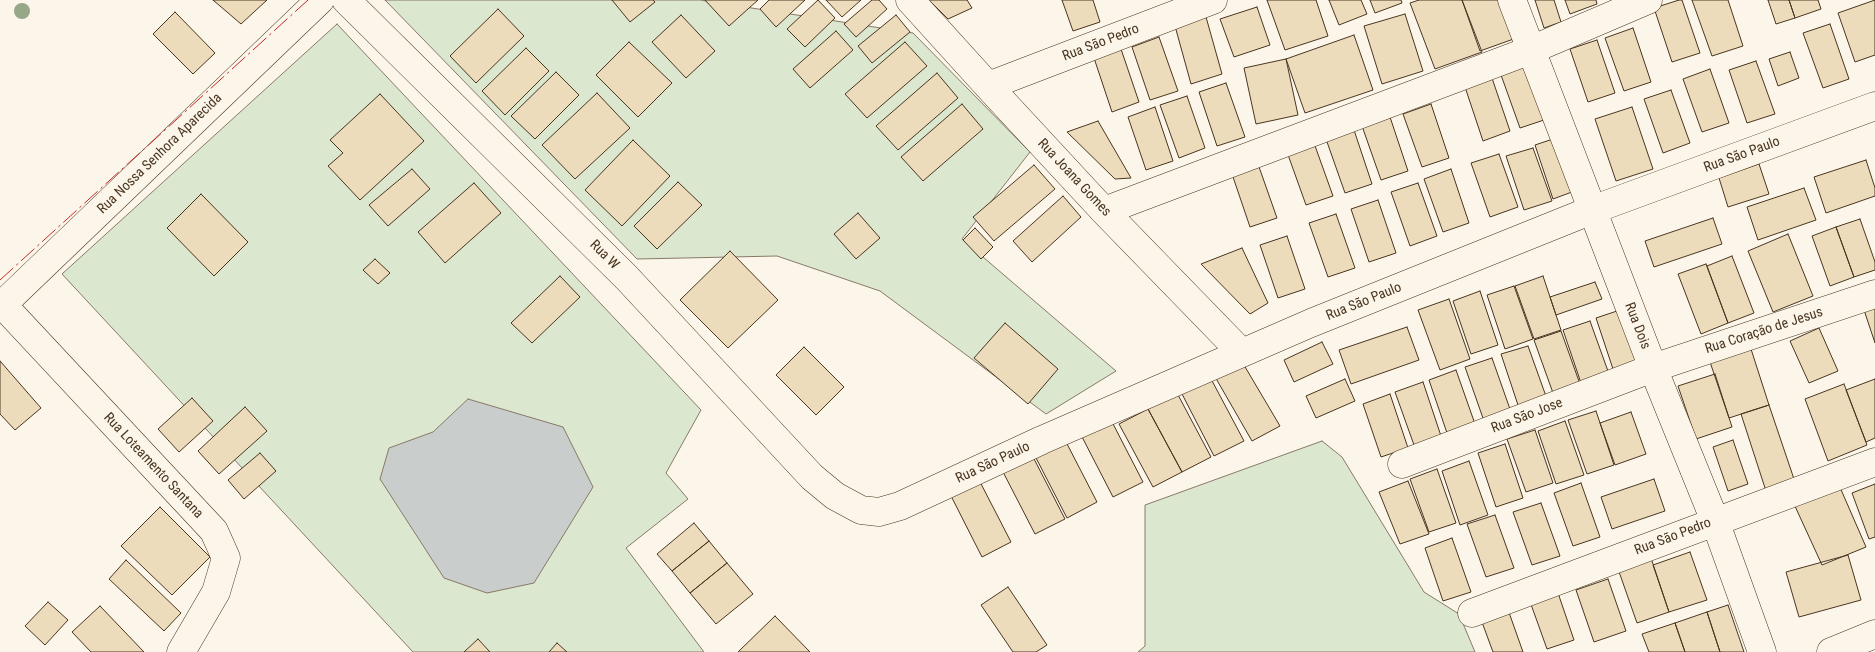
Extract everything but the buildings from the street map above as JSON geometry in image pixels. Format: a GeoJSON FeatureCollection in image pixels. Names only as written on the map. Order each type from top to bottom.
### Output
{"type":"FeatureCollection","features":[{"type":"Feature","properties":{"kind":"street","name":"Rua Nossa Senhora Aparecida"},"geometry":{"type":"LineString","coordinates":[[1,305],[320,0]]}},
{"type":"Feature","properties":{"kind":"street","name":"Rua W"},"geometry":{"type":"LineString","coordinates":[[346,0],[627,278],[812,477],[836,496],[861,510]]}},
{"type":"Feature","properties":{"kind":"street","name":"Rua Joana Gomes"},"geometry":{"type":"LineString","coordinates":[[910,0],[1104,211],[1241,352]]}},
{"type":"Feature","properties":{"kind":"street","name":"Rua São Pedro"},"geometry":{"type":"LineString","coordinates":[[988,86],[1213,0]]}},
{"type":"Feature","properties":{"kind":"street","name":"Rua Dois"},"geometry":{"type":"LineString","coordinates":[[1512,0],[1653,368],[1715,522],[1762,652]]}},
{"type":"Feature","properties":{"kind":"street"},"geometry":{"type":"LineString","coordinates":[[1104,211],[1531,50],[1648,0]]}},
{"type":"Feature","properties":{"kind":"street","name":"Rua São Paulo"},"geometry":{"type":"LineString","coordinates":[[861,510],[879,512],[900,506],[1241,352],[1592,210],[1875,106]]}},
{"type":"Feature","properties":{"kind":"street","name":"Rua Coração de Jesus"},"geometry":{"type":"LineString","coordinates":[[1653,368],[1875,294]]}},
{"type":"Feature","properties":{"kind":"street","name":"Rua Loteamento Santana"},"geometry":{"type":"LineString","coordinates":[[1,305],[214,530],[226,558],[216,592],[180,652]]}},
{"type":"Feature","properties":{"kind":"street","name":"Rua São Jose"},"geometry":{"type":"LineString","coordinates":[[1402,464],[1653,368]]}},
{"type":"Feature","properties":{"kind":"street","name":"Rua São Pedro"},"geometry":{"type":"LineString","coordinates":[[1472,613],[1875,462]]}},
{"type":"Feature","properties":{"kind":"street"},"geometry":{"type":"LineString","coordinates":[[1831,652],[1875,634]]}},
{"type":"Feature","properties":{"kind":"green space"},"geometry":{"type":"Polygon","coordinates":[[[385,0],[700,0],[913,33],[1030,152],[962,239],[1116,371],[1046,414],[880,291],[777,256],[637,259],[385,0]]]}},
{"type":"Feature","properties":{"kind":"green space"},"geometry":{"type":"Polygon","coordinates":[[[337,24],[701,410],[666,473],[688,499],[626,548],[704,652],[413,652],[62,274],[337,24]]]}},
{"type":"Feature","properties":{"kind":"green space"},"geometry":{"type":"Polygon","coordinates":[[[1322,441],[1342,457],[1424,592],[1459,614],[1475,652],[1138,652],[1145,646],[1145,505],[1322,441]]]}},
{"type":"Feature","properties":{"kind":"shaded area"},"geometry":{"type":"Polygon","coordinates":[[[468,399],[563,427],[593,487],[534,583],[487,593],[444,578],[380,479],[389,448],[433,432],[468,399]]]}},
{"type":"Feature","properties":{"kind":"power"},"geometry":{"type":"LineString","coordinates":[[0,280],[308,0]]}}]}
